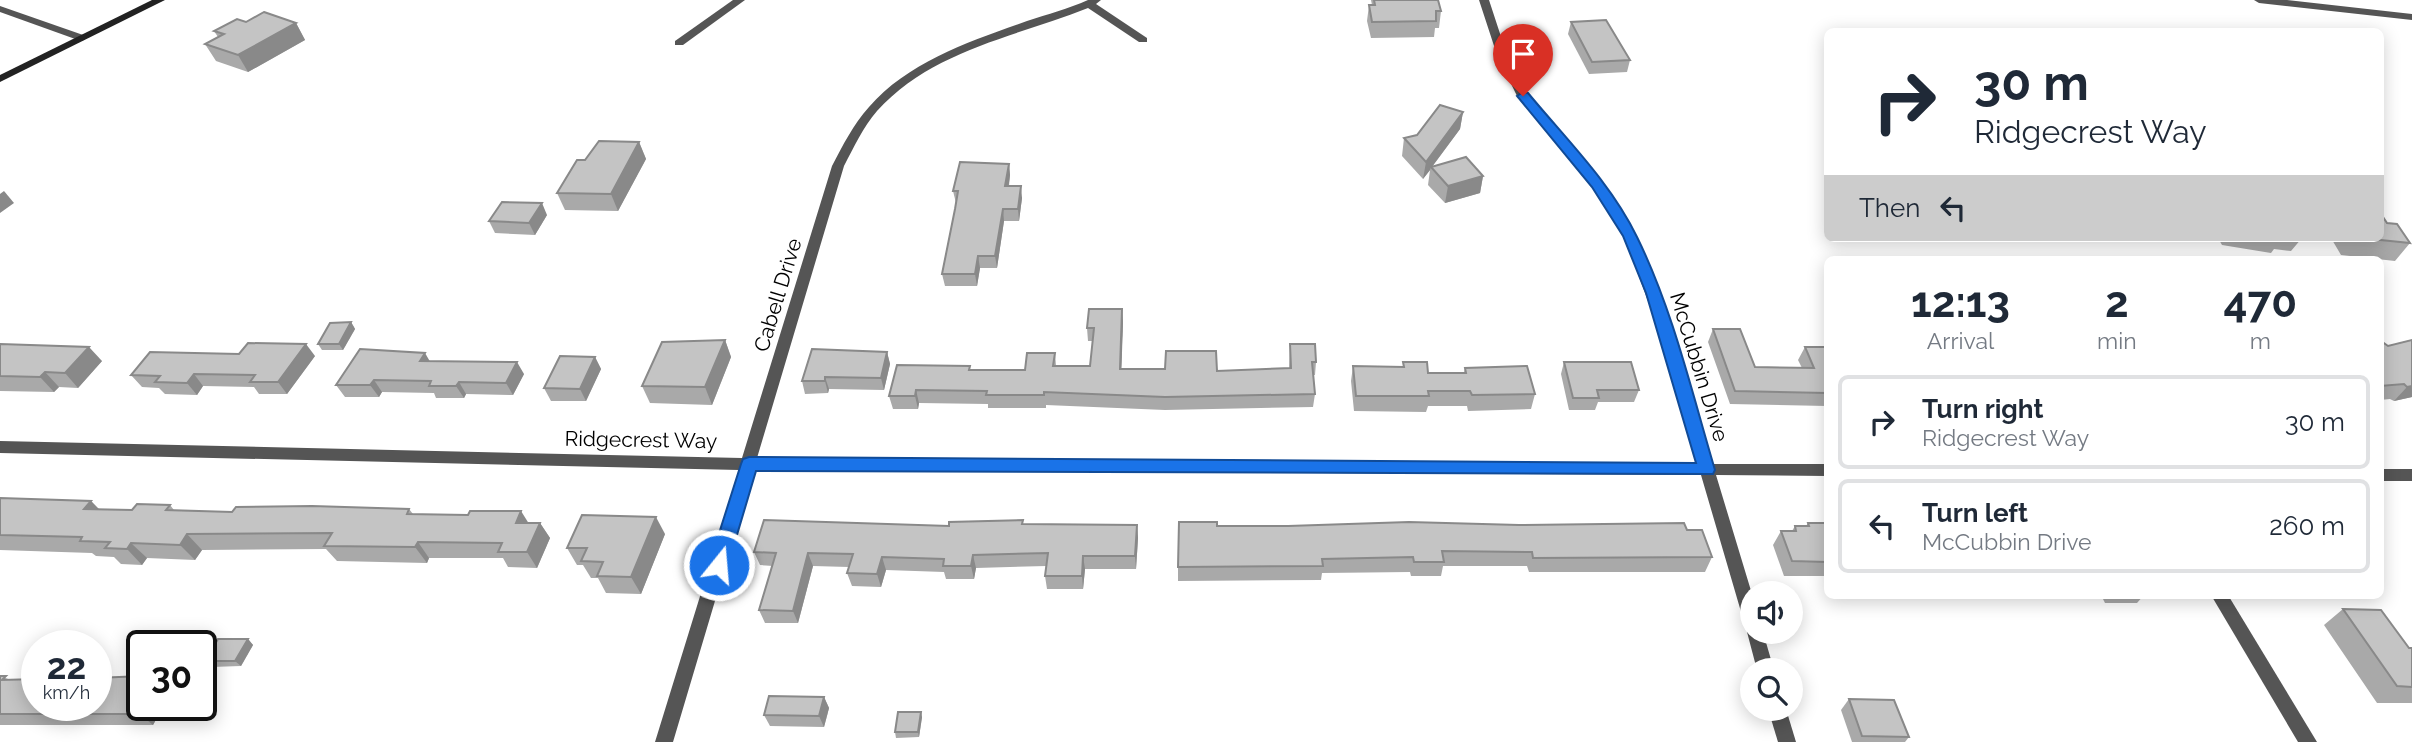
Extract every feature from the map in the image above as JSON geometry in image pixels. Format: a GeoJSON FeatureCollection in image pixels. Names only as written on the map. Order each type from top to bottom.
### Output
{"type":"FeatureCollection","features":[{"type":"Feature","properties":{"kind":"street"},"geometry":{"type":"LineString","coordinates":[[0,79],[160,0]]}},
{"type":"Feature","properties":{"kind":"street"},"geometry":{"type":"LineString","coordinates":[[679,43],[740,0]]}},
{"type":"Feature","properties":{"kind":"street","name":"McCubbin Drive"},"geometry":{"type":"LineString","coordinates":[[1484,0],[1502,55],[1523,96],[1597,184],[1630,236],[1653,293],[1740,581]]}},
{"type":"Feature","properties":{"kind":"street"},"geometry":{"type":"LineString","coordinates":[[2259,0],[2412,17]]}},
{"type":"Feature","properties":{"kind":"street"},"geometry":{"type":"LineString","coordinates":[[1092,2],[1143,40]]}},
{"type":"Feature","properties":{"kind":"street","name":"Cabell Drive"},"geometry":{"type":"LineString","coordinates":[[664,742],[838,166],[860,122],[898,85],[953,52],[1092,2]]}},
{"type":"Feature","properties":{"kind":"street"},"geometry":{"type":"LineString","coordinates":[[0,9],[82,38]]}},
{"type":"Feature","properties":{"kind":"street","name":"Ridgecrest Way"},"geometry":{"type":"LineString","coordinates":[[0,447],[749,464],[1824,470]]}},
{"type":"Feature","properties":{"kind":"street"},"geometry":{"type":"LineString","coordinates":[[2384,475],[2412,475]]}},
{"type":"Feature","properties":{"kind":"street"},"geometry":{"type":"LineString","coordinates":[[2221,599],[2308,742]]}},
{"type":"Feature","properties":{"kind":"street"},"geometry":{"type":"LineString","coordinates":[[1781,721],[1787,742]]}},
{"type":"Feature","properties":{"kind":"building"},"geometry":{"type":"Polygon","coordinates":[[[1374,0],[1438,0],[1441,11],[1436,11],[1436,21],[1372,22],[1369,5],[1375,5],[1374,0]]]}},
{"type":"Feature","properties":{"kind":"building"},"geometry":{"type":"Polygon","coordinates":[[[264,12],[296,23],[238,55],[205,44],[224,34],[214,31],[237,19],[246,22],[264,12]]]}},
{"type":"Feature","properties":{"kind":"building"},"geometry":{"type":"Polygon","coordinates":[[[1606,20],[1630,60],[1592,62],[1571,22],[1606,20]]]}},
{"type":"Feature","properties":{"kind":"building"},"geometry":{"type":"Polygon","coordinates":[[[1440,105],[1463,112],[1426,162],[1404,138],[1417,135],[1440,105]]]}},
{"type":"Feature","properties":{"kind":"building"},"geometry":{"type":"Polygon","coordinates":[[[599,141],[639,142],[611,194],[557,193],[577,160],[585,160],[599,141]]]}},
{"type":"Feature","properties":{"kind":"building"},"geometry":{"type":"Polygon","coordinates":[[[1466,157],[1483,176],[1448,186],[1431,167],[1466,157]]]}},
{"type":"Feature","properties":{"kind":"building"},"geometry":{"type":"Polygon","coordinates":[[[960,162],[1009,164],[1005,186],[1021,186],[1018,209],[1003,209],[995,256],[978,256],[975,274],[942,274],[958,191],[953,191],[960,162]]]}},
{"type":"Feature","properties":{"kind":"building"},"geometry":{"type":"Polygon","coordinates":[[[502,202],[542,203],[529,223],[489,221],[502,202]]]}},
{"type":"Feature","properties":{"kind":"building"},"geometry":{"type":"Polygon","coordinates":[[[2384,218],[2387,223],[2397,224],[2410,243],[2384,240],[2384,218]]]}},
{"type":"Feature","properties":{"kind":"building"},"geometry":{"type":"Polygon","coordinates":[[[1089,309],[1122,309],[1120,369],[1165,369],[1166,351],[1216,351],[1217,371],[1291,368],[1290,344],[1315,344],[1316,362],[1312,362],[1315,394],[1165,397],[1044,392],[1044,395],[986,395],[987,391],[916,390],[915,396],[889,396],[897,365],[970,366],[969,370],[1025,370],[1027,353],[1055,353],[1053,366],[1090,366],[1094,328],[1087,328],[1089,309]]]}},
{"type":"Feature","properties":{"kind":"building"},"geometry":{"type":"Polygon","coordinates":[[[351,322],[339,344],[318,344],[330,323],[351,322]]]}},
{"type":"Feature","properties":{"kind":"building"},"geometry":{"type":"Polygon","coordinates":[[[1713,329],[1740,329],[1755,367],[1814,368],[1805,347],[1824,347],[1824,393],[1735,391],[1713,329]]]}},
{"type":"Feature","properties":{"kind":"building"},"geometry":{"type":"Polygon","coordinates":[[[725,340],[705,387],[642,386],[662,342],[725,340]]]}},
{"type":"Feature","properties":{"kind":"building"},"geometry":{"type":"Polygon","coordinates":[[[2412,340],[2412,386],[2384,386],[2384,343],[2388,346],[2412,340]]]}},
{"type":"Feature","properties":{"kind":"building"},"geometry":{"type":"Polygon","coordinates":[[[248,343],[306,344],[278,382],[250,382],[255,375],[194,374],[187,383],[155,382],[160,376],[131,375],[150,352],[239,354],[248,343]]]}},
{"type":"Feature","properties":{"kind":"building"},"geometry":{"type":"Polygon","coordinates":[[[0,344],[89,347],[65,373],[45,372],[40,377],[0,376],[0,344]]]}},
{"type":"Feature","properties":{"kind":"building"},"geometry":{"type":"Polygon","coordinates":[[[360,349],[425,353],[420,361],[517,362],[506,383],[459,382],[456,386],[429,386],[431,381],[374,380],[370,385],[336,385],[360,349]]]}},
{"type":"Feature","properties":{"kind":"building"},"geometry":{"type":"Polygon","coordinates":[[[812,349],[887,352],[881,378],[825,377],[825,381],[802,381],[812,349]]]}},
{"type":"Feature","properties":{"kind":"building"},"geometry":{"type":"Polygon","coordinates":[[[560,356],[595,357],[580,389],[544,388],[560,356]]]}},
{"type":"Feature","properties":{"kind":"building"},"geometry":{"type":"Polygon","coordinates":[[[1403,362],[1427,362],[1428,373],[1466,373],[1465,368],[1527,366],[1535,394],[1472,395],[1470,391],[1428,391],[1429,396],[1356,396],[1353,366],[1404,367],[1403,362]]]}},
{"type":"Feature","properties":{"kind":"building"},"geometry":{"type":"Polygon","coordinates":[[[1564,362],[1631,362],[1639,390],[1597,390],[1599,398],[1573,398],[1564,362]]]}},
{"type":"Feature","properties":{"kind":"building"},"geometry":{"type":"Polygon","coordinates":[[[0,498],[91,501],[84,509],[132,510],[137,504],[170,505],[166,510],[232,512],[236,507],[312,506],[409,509],[407,514],[468,515],[470,511],[521,511],[516,523],[540,523],[527,552],[498,552],[502,543],[418,542],[415,547],[324,546],[332,533],[187,534],[180,545],[131,543],[127,549],[105,548],[110,542],[80,541],[82,537],[0,535],[0,498]]]}},
{"type":"Feature","properties":{"kind":"building"},"geometry":{"type":"Polygon","coordinates":[[[582,515],[656,517],[631,577],[597,576],[603,562],[581,561],[587,548],[567,548],[582,515]]]}},
{"type":"Feature","properties":{"kind":"building"},"geometry":{"type":"Polygon","coordinates":[[[764,520],[949,526],[949,522],[1023,520],[1022,524],[1137,525],[1135,556],[1083,556],[1082,576],[1045,576],[1048,553],[973,555],[971,566],[943,566],[944,559],[882,557],[877,574],[847,573],[853,554],[808,553],[793,611],[759,610],[776,553],[754,552],[764,520]]]}},
{"type":"Feature","properties":{"kind":"building"},"geometry":{"type":"Polygon","coordinates":[[[1179,522],[1217,522],[1217,526],[1409,522],[1519,525],[1684,523],[1687,530],[1702,530],[1712,557],[1533,558],[1532,552],[1442,551],[1444,562],[1414,562],[1413,557],[1322,559],[1323,566],[1178,567],[1179,522]]]}},
{"type":"Feature","properties":{"kind":"building"},"geometry":{"type":"Polygon","coordinates":[[[1808,523],[1824,523],[1824,562],[1792,561],[1781,531],[1796,531],[1795,526],[1809,526],[1808,523]]]}},
{"type":"Feature","properties":{"kind":"building"},"geometry":{"type":"Polygon","coordinates":[[[2343,609],[2381,610],[2409,648],[2412,648],[2412,687],[2397,686],[2343,609]]]}},
{"type":"Feature","properties":{"kind":"building"},"geometry":{"type":"Polygon","coordinates":[[[248,639],[235,661],[217,661],[217,641],[248,639]]]}},
{"type":"Feature","properties":{"kind":"building"},"geometry":{"type":"Polygon","coordinates":[[[0,676],[6,676],[2,680],[21,679],[21,714],[0,714],[0,676]]]}},
{"type":"Feature","properties":{"kind":"building"},"geometry":{"type":"Polygon","coordinates":[[[112,677],[126,677],[126,714],[112,714],[112,677]]]}},
{"type":"Feature","properties":{"kind":"building"},"geometry":{"type":"Polygon","coordinates":[[[769,696],[824,697],[819,716],[764,715],[769,696]]]}},
{"type":"Feature","properties":{"kind":"building"},"geometry":{"type":"Polygon","coordinates":[[[1849,699],[1894,700],[1909,737],[1862,736],[1849,699]]]}},
{"type":"Feature","properties":{"kind":"building"},"geometry":{"type":"Polygon","coordinates":[[[898,712],[921,712],[918,732],[895,732],[898,712]]]}},
{"type":"Feature","properties":{"kind":"route"},"geometry":{"type":"LineString","coordinates":[[719,565],[749,464],[1707,470],[1663,323],[1630,236],[1597,184],[1555,138],[1523,96]]}}]}
